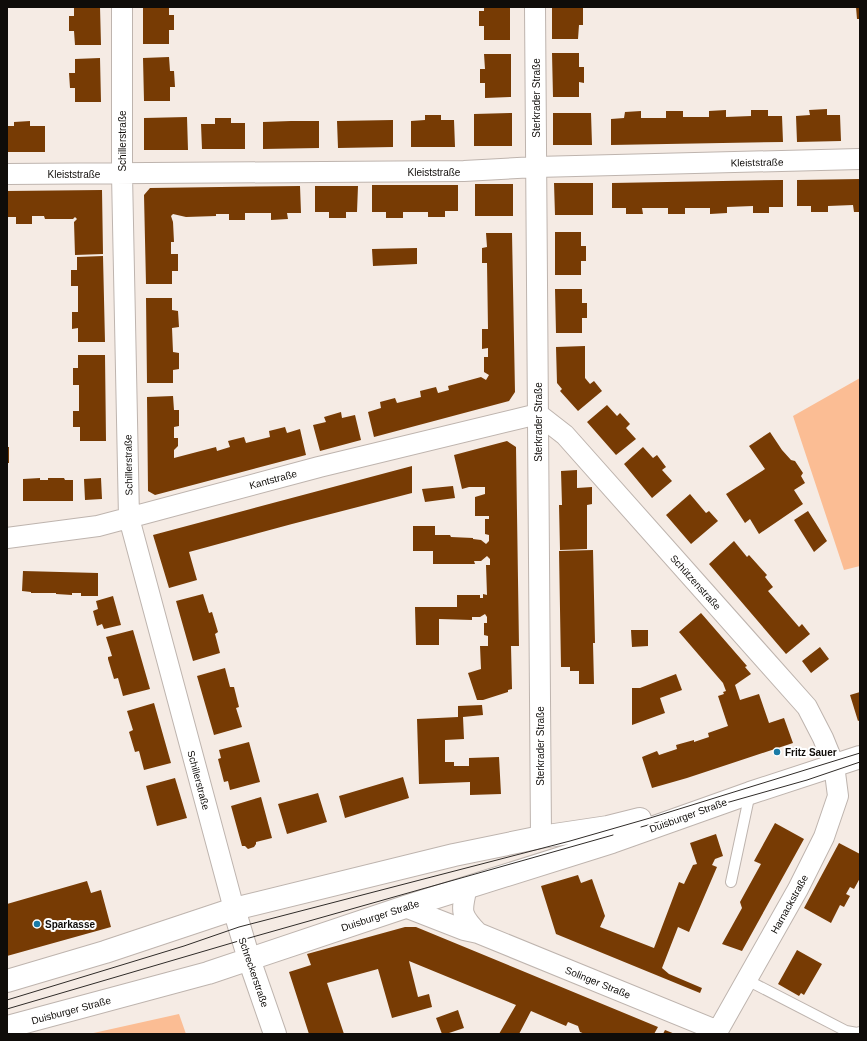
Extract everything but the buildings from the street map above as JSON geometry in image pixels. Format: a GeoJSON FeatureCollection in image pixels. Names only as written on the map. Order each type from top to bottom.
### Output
{"type":"FeatureCollection","features":[{"type":"Feature","properties":{"kind":"main road","name":"Duisburger Straße"},"geometry":{"type":"LineString","coordinates":[[7,1027],[208,973],[405,907],[612,842],[750,793],[860,757]]}},
{"type":"Feature","properties":{"kind":"main road","name":"Duisburger Straße"},"geometry":{"type":"LineString","coordinates":[[7,981],[105,952],[234,909],[454,855],[541,837],[608,827],[750,793]]}},
{"type":"Feature","properties":{"kind":"main road","name":"Schreckerstraße"},"geometry":{"type":"LineString","coordinates":[[234,909],[249,959],[275,1034]]}},
{"type":"Feature","properties":{"kind":"street","name":"Schillerstraße"},"geometry":{"type":"LineString","coordinates":[[122,7],[122,174],[129,518],[234,909]]}},
{"type":"Feature","properties":{"kind":"street","name":"Sterkrader Straße"},"geometry":{"type":"LineString","coordinates":[[535,7],[541,837]]}},
{"type":"Feature","properties":{"kind":"street","name":"Kleiststraße"},"geometry":{"type":"LineString","coordinates":[[7,174],[464,171],[536,167],[860,159]]}},
{"type":"Feature","properties":{"kind":"street","name":"Kantstraße"},"geometry":{"type":"LineString","coordinates":[[7,538],[98,526],[319,467],[538,414]]}},
{"type":"Feature","properties":{"kind":"street","name":"Schützenstraße"},"geometry":{"type":"LineString","coordinates":[[538,414],[565,435],[807,707],[823,738],[834,765]]}},
{"type":"Feature","properties":{"kind":"street","name":"Harnackstraße"},"geometry":{"type":"LineString","coordinates":[[717,1032],[798,889],[824,837],[838,796],[834,765]]}},
{"type":"Feature","properties":{"kind":"street","name":"Solinger Straße"},"geometry":{"type":"LineString","coordinates":[[467,887],[462,908],[465,920],[478,933]]}},
{"type":"Feature","properties":{"kind":"street","name":"Solinger Straße"},"geometry":{"type":"LineString","coordinates":[[405,907],[464,930],[478,933],[717,1032]]}},
{"type":"Feature","properties":{"kind":"lane"},"geometry":{"type":"LineString","coordinates":[[731,882],[750,793]]}},
{"type":"Feature","properties":{"kind":"lane"},"geometry":{"type":"LineString","coordinates":[[747,980],[846,1031],[857,1033],[860,1032]]}},
{"type":"Feature","properties":{"kind":"shaded area"},"geometry":{"type":"Polygon","coordinates":[[[860,378],[860,566],[844,570],[793,416],[860,378]]]}},
{"type":"Feature","properties":{"kind":"shaded area"},"geometry":{"type":"Polygon","coordinates":[[[179,1014],[186,1034],[89,1034],[179,1014]]]}},
{"type":"Feature","properties":{"kind":"tram line"},"geometry":{"type":"LineString","coordinates":[[7,1000],[184,946],[239,927],[570,841],[650,818],[860,753]]}},
{"type":"Feature","properties":{"kind":"tram line"},"geometry":{"type":"LineString","coordinates":[[641,827],[807,780],[860,762]]}},
{"type":"Feature","properties":{"kind":"tram line"},"geometry":{"type":"LineString","coordinates":[[7,1009],[242,940],[613,835]]}},
{"type":"Feature","properties":{"kind":"place","name":"Fritz Sauer"},"geometry":{"type":"Point","coordinates":[777,752]}},
{"type":"Feature","properties":{"kind":"place","name":"Sparkasse"},"geometry":{"type":"Point","coordinates":[37,924]}}]}
